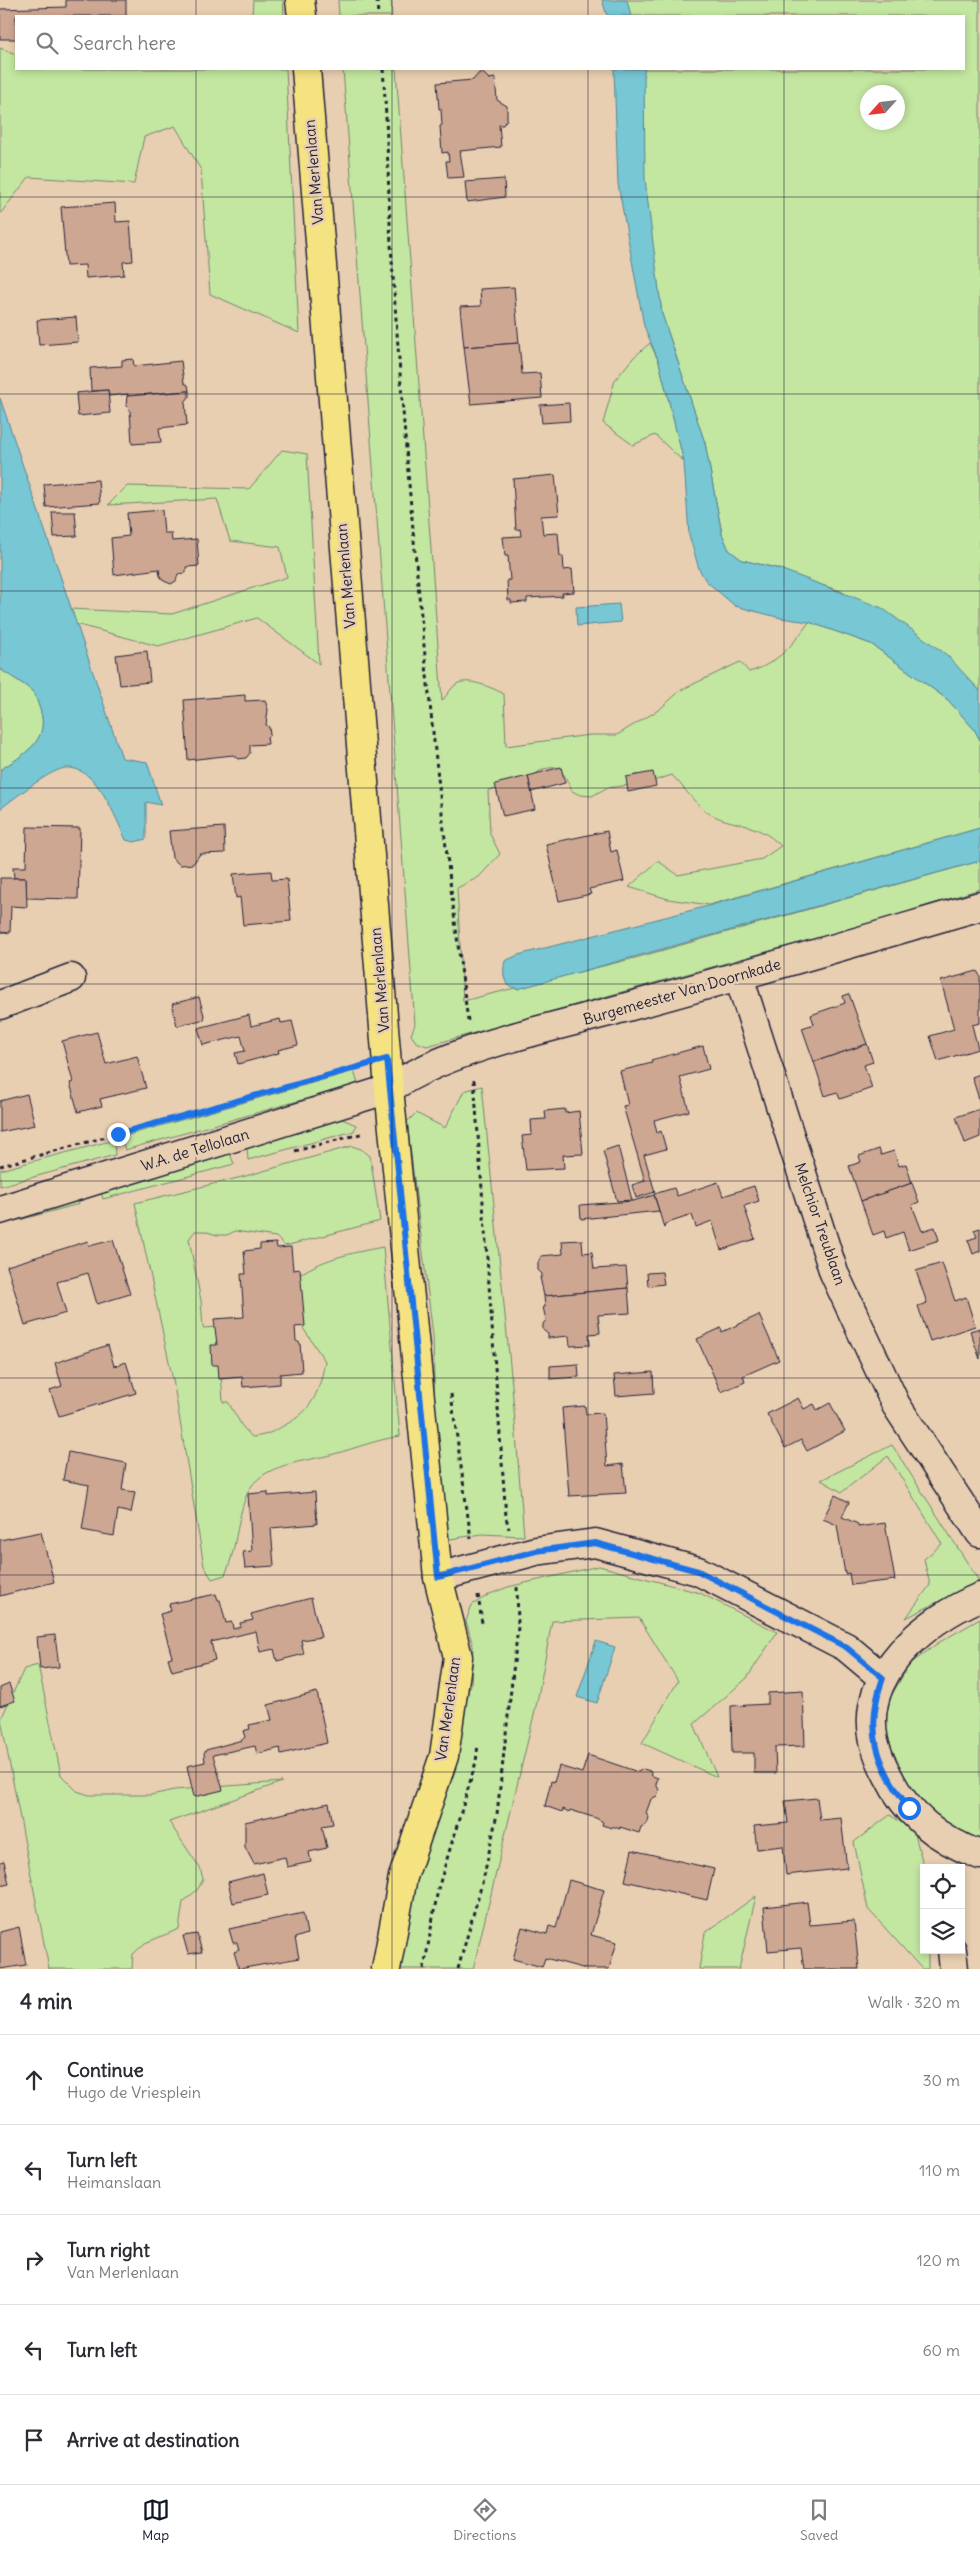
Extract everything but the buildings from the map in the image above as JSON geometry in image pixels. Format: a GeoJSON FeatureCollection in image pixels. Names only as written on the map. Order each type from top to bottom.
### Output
{"type":"FeatureCollection","features":[{"type":"Feature","properties":{"kind":"main road"},"geometry":{"type":"LineString","coordinates":[[300,0],[302,15]]}},
{"type":"Feature","properties":{"kind":"main road","name":"Van Merlenlaan"},"geometry":{"type":"LineString","coordinates":[[306,70],[389,1089],[438,1577],[458,1657],[444,1756],[403,1877],[386,1969]]}},
{"type":"Feature","properties":{"kind":"street","name":"Burgemeester Van Doornkade"},"geometry":{"type":"LineString","coordinates":[[389,1089],[410,1075],[472,1050],[739,977],[980,906]]}},
{"type":"Feature","properties":{"kind":"street","name":"Melchior Treublaan"},"geometry":{"type":"LineString","coordinates":[[739,977],[834,1273],[896,1405],[980,1534]]}},
{"type":"Feature","properties":{"kind":"street"},"geometry":{"type":"LineString","coordinates":[[0,1005],[71,978]]}},
{"type":"Feature","properties":{"kind":"street","name":"W.A. de Tellolaan"},"geometry":{"type":"LineString","coordinates":[[0,1210],[389,1089]]}},
{"type":"Feature","properties":{"kind":"street"},"geometry":{"type":"LineString","coordinates":[[438,1577],[517,1556],[595,1543],[698,1571],[846,1647],[883,1678]]}},
{"type":"Feature","properties":{"kind":"street"},"geometry":{"type":"LineString","coordinates":[[969,1857],[926,1826],[894,1790],[874,1740],[873,1714],[883,1678],[904,1647],[919,1634],[967,1602],[980,1596]]}},
{"type":"Feature","properties":{"kind":"street"},"geometry":{"type":"LineString","coordinates":[[952,1954],[954,1969]]}},
{"type":"Feature","properties":{"kind":"path"},"geometry":{"type":"LineString","coordinates":[[377,0],[378,15]]}},
{"type":"Feature","properties":{"kind":"path"},"geometry":{"type":"LineString","coordinates":[[383,70],[392,259],[422,629],[452,905],[472,1050],[506,1517],[517,1556],[518,1627],[497,1814],[484,1876],[458,1969]]}},
{"type":"Feature","properties":{"kind":"path"},"geometry":{"type":"LineString","coordinates":[[0,1166],[332,1074]]}},
{"type":"Feature","properties":{"kind":"path"},"geometry":{"type":"LineString","coordinates":[[118,1134],[128,1170]]}},
{"type":"Feature","properties":{"kind":"green space"},"geometry":{"type":"Polygon","coordinates":[[[253,0],[283,0],[284,15],[252,15],[253,0]]]}},
{"type":"Feature","properties":{"kind":"green space"},"geometry":{"type":"Polygon","coordinates":[[[338,0],[391,0],[392,15],[339,15],[338,0]]]}},
{"type":"Feature","properties":{"kind":"green space"},"geometry":{"type":"Polygon","coordinates":[[[617,0],[980,0],[980,691],[971,681],[841,591],[793,576],[780,569],[742,560],[729,550],[722,534],[705,443],[662,314],[629,70],[965,70],[965,15],[621,15],[617,0]]]}},
{"type":"Feature","properties":{"kind":"green space"},"geometry":{"type":"Polygon","coordinates":[[[0,48],[15,54],[15,70],[286,70],[299,333],[210,294],[201,170],[175,126],[144,137],[134,184],[29,177],[0,214],[0,48]]]}},
{"type":"Feature","properties":{"kind":"green space"},"geometry":{"type":"Polygon","coordinates":[[[343,70],[396,70],[442,701],[455,685],[466,682],[479,684],[504,694],[506,746],[590,735],[617,735],[660,709],[681,690],[740,662],[749,672],[768,664],[784,653],[809,622],[871,644],[948,700],[974,729],[980,740],[980,828],[709,905],[668,899],[629,887],[658,861],[678,875],[762,859],[781,846],[771,837],[752,827],[713,816],[695,802],[672,775],[647,783],[606,788],[592,796],[580,795],[572,791],[565,776],[557,767],[543,769],[514,788],[488,790],[490,834],[500,854],[479,877],[457,888],[463,1001],[635,958],[980,861],[980,889],[885,919],[427,1046],[416,1042],[411,1035],[415,1024],[343,70]]]}},
{"type":"Feature","properties":{"kind":"green space"},"geometry":{"type":"Polygon","coordinates":[[[650,343],[659,362],[684,462],[655,435],[633,445],[603,423],[615,380],[633,358],[650,343]]]}},
{"type":"Feature","properties":{"kind":"green space"},"geometry":{"type":"Polygon","coordinates":[[[282,450],[307,454],[319,664],[257,618],[158,646],[75,624],[70,609],[172,614],[287,577],[280,547],[230,541],[217,499],[108,505],[127,486],[249,489],[282,450]]]}},
{"type":"Feature","properties":{"kind":"green space"},"geometry":{"type":"Polygon","coordinates":[[[0,669],[21,682],[35,695],[40,709],[42,730],[33,746],[26,753],[0,770],[0,669]]]}},
{"type":"Feature","properties":{"kind":"green space"},"geometry":{"type":"Polygon","coordinates":[[[354,1071],[358,1084],[125,1150],[121,1137],[354,1071]]]}},
{"type":"Feature","properties":{"kind":"green space"},"geometry":{"type":"Polygon","coordinates":[[[482,1086],[512,1385],[524,1536],[482,1534],[450,1539],[443,1532],[435,1427],[433,1335],[407,1122],[416,1113],[445,1128],[464,1091],[482,1086]]]}},
{"type":"Feature","properties":{"kind":"green space"},"geometry":{"type":"Polygon","coordinates":[[[342,1119],[356,1125],[354,1131],[248,1160],[247,1147],[342,1119]]]}},
{"type":"Feature","properties":{"kind":"green space"},"geometry":{"type":"Polygon","coordinates":[[[114,1140],[115,1155],[0,1186],[0,1170],[114,1140]]]}},
{"type":"Feature","properties":{"kind":"green space"},"geometry":{"type":"Polygon","coordinates":[[[352,1146],[361,1149],[370,1156],[380,1221],[285,1246],[276,1237],[235,1231],[227,1235],[217,1235],[204,1231],[195,1231],[189,1239],[201,1301],[203,1328],[218,1327],[223,1402],[228,1402],[242,1426],[252,1437],[273,1432],[295,1419],[309,1406],[318,1390],[325,1361],[303,1328],[292,1291],[293,1279],[314,1266],[325,1262],[348,1254],[383,1247],[400,1436],[285,1465],[262,1476],[253,1484],[243,1504],[232,1555],[225,1575],[212,1579],[204,1566],[174,1385],[135,1203],[246,1176],[352,1146]]]}},
{"type":"Feature","properties":{"kind":"green space"},"geometry":{"type":"Polygon","coordinates":[[[229,1151],[234,1164],[103,1199],[100,1189],[229,1151]]]}},
{"type":"Feature","properties":{"kind":"green space"},"geometry":{"type":"Polygon","coordinates":[[[76,1194],[79,1204],[19,1220],[16,1210],[76,1194]]]}},
{"type":"Feature","properties":{"kind":"green space"},"geometry":{"type":"Polygon","coordinates":[[[892,1445],[979,1581],[906,1618],[930,1585],[924,1559],[942,1544],[888,1456],[842,1492],[821,1480],[892,1445]]]}},
{"type":"Feature","properties":{"kind":"green space"},"geometry":{"type":"Polygon","coordinates":[[[599,1566],[700,1593],[777,1632],[747,1678],[694,1724],[717,1777],[642,1743],[678,1681],[639,1618],[552,1621],[537,1702],[473,1969],[399,1969],[421,1857],[451,1727],[471,1685],[473,1646],[466,1621],[472,1605],[490,1594],[508,1587],[599,1566]]]}},
{"type":"Feature","properties":{"kind":"green space"},"geometry":{"type":"Polygon","coordinates":[[[980,1619],[980,1840],[938,1823],[901,1784],[886,1744],[885,1720],[890,1698],[909,1665],[938,1643],[980,1619]]]}},
{"type":"Feature","properties":{"kind":"green space"},"geometry":{"type":"Polygon","coordinates":[[[38,1665],[61,1775],[77,1791],[89,1795],[151,1795],[174,1790],[282,1782],[169,1822],[200,1868],[203,1879],[198,1889],[183,1902],[179,1929],[145,1943],[133,1954],[132,1969],[49,1969],[1,1719],[24,1669],[38,1665]]]}},
{"type":"Feature","properties":{"kind":"green space"},"geometry":{"type":"Polygon","coordinates":[[[890,1815],[914,1831],[923,1864],[920,1864],[920,1954],[928,1954],[928,1969],[922,1969],[868,1909],[854,1842],[890,1815]]]}},
{"type":"Feature","properties":{"kind":"green space"},"geometry":{"type":"Polygon","coordinates":[[[756,1896],[739,1969],[699,1969],[705,1933],[756,1896]]]}},
{"type":"Feature","properties":{"kind":"water"},"geometry":{"type":"Polygon","coordinates":[[[602,0],[627,0],[631,15],[607,15],[602,0]]]}},
{"type":"Feature","properties":{"kind":"water"},"geometry":{"type":"Polygon","coordinates":[[[614,70],[644,70],[645,179],[662,314],[705,443],[722,534],[729,550],[742,560],[780,569],[882,608],[947,655],[980,691],[980,740],[974,729],[948,700],[871,644],[809,622],[781,618],[735,606],[706,581],[699,569],[689,535],[684,462],[659,362],[644,326],[618,184],[614,70]]]}},
{"type":"Feature","properties":{"kind":"water"},"geometry":{"type":"Polygon","coordinates":[[[0,398],[122,758],[147,762],[161,805],[146,802],[146,839],[134,842],[126,840],[103,794],[95,783],[76,769],[65,768],[50,774],[0,809],[0,770],[18,759],[33,746],[42,730],[42,720],[37,700],[32,691],[0,669],[0,398]]]}},
{"type":"Feature","properties":{"kind":"water"},"geometry":{"type":"Polygon","coordinates":[[[619,604],[621,622],[577,626],[576,607],[619,604]]]}},
{"type":"Feature","properties":{"kind":"water"},"geometry":{"type":"Polygon","coordinates":[[[980,828],[980,861],[518,989],[507,985],[506,982],[504,973],[505,961],[518,955],[704,907],[980,828]]]}},
{"type":"Feature","properties":{"kind":"water"},"geometry":{"type":"Polygon","coordinates":[[[596,1641],[615,1647],[597,1703],[577,1697],[596,1641]]]}},
{"type":"Feature","properties":{"kind":"route"},"geometry":{"type":"LineString","coordinates":[[118,1134],[387,1059],[438,1577],[536,1551],[595,1543],[698,1571],[846,1647],[883,1678],[873,1714],[874,1740],[894,1790],[909,1808]]}}]}
